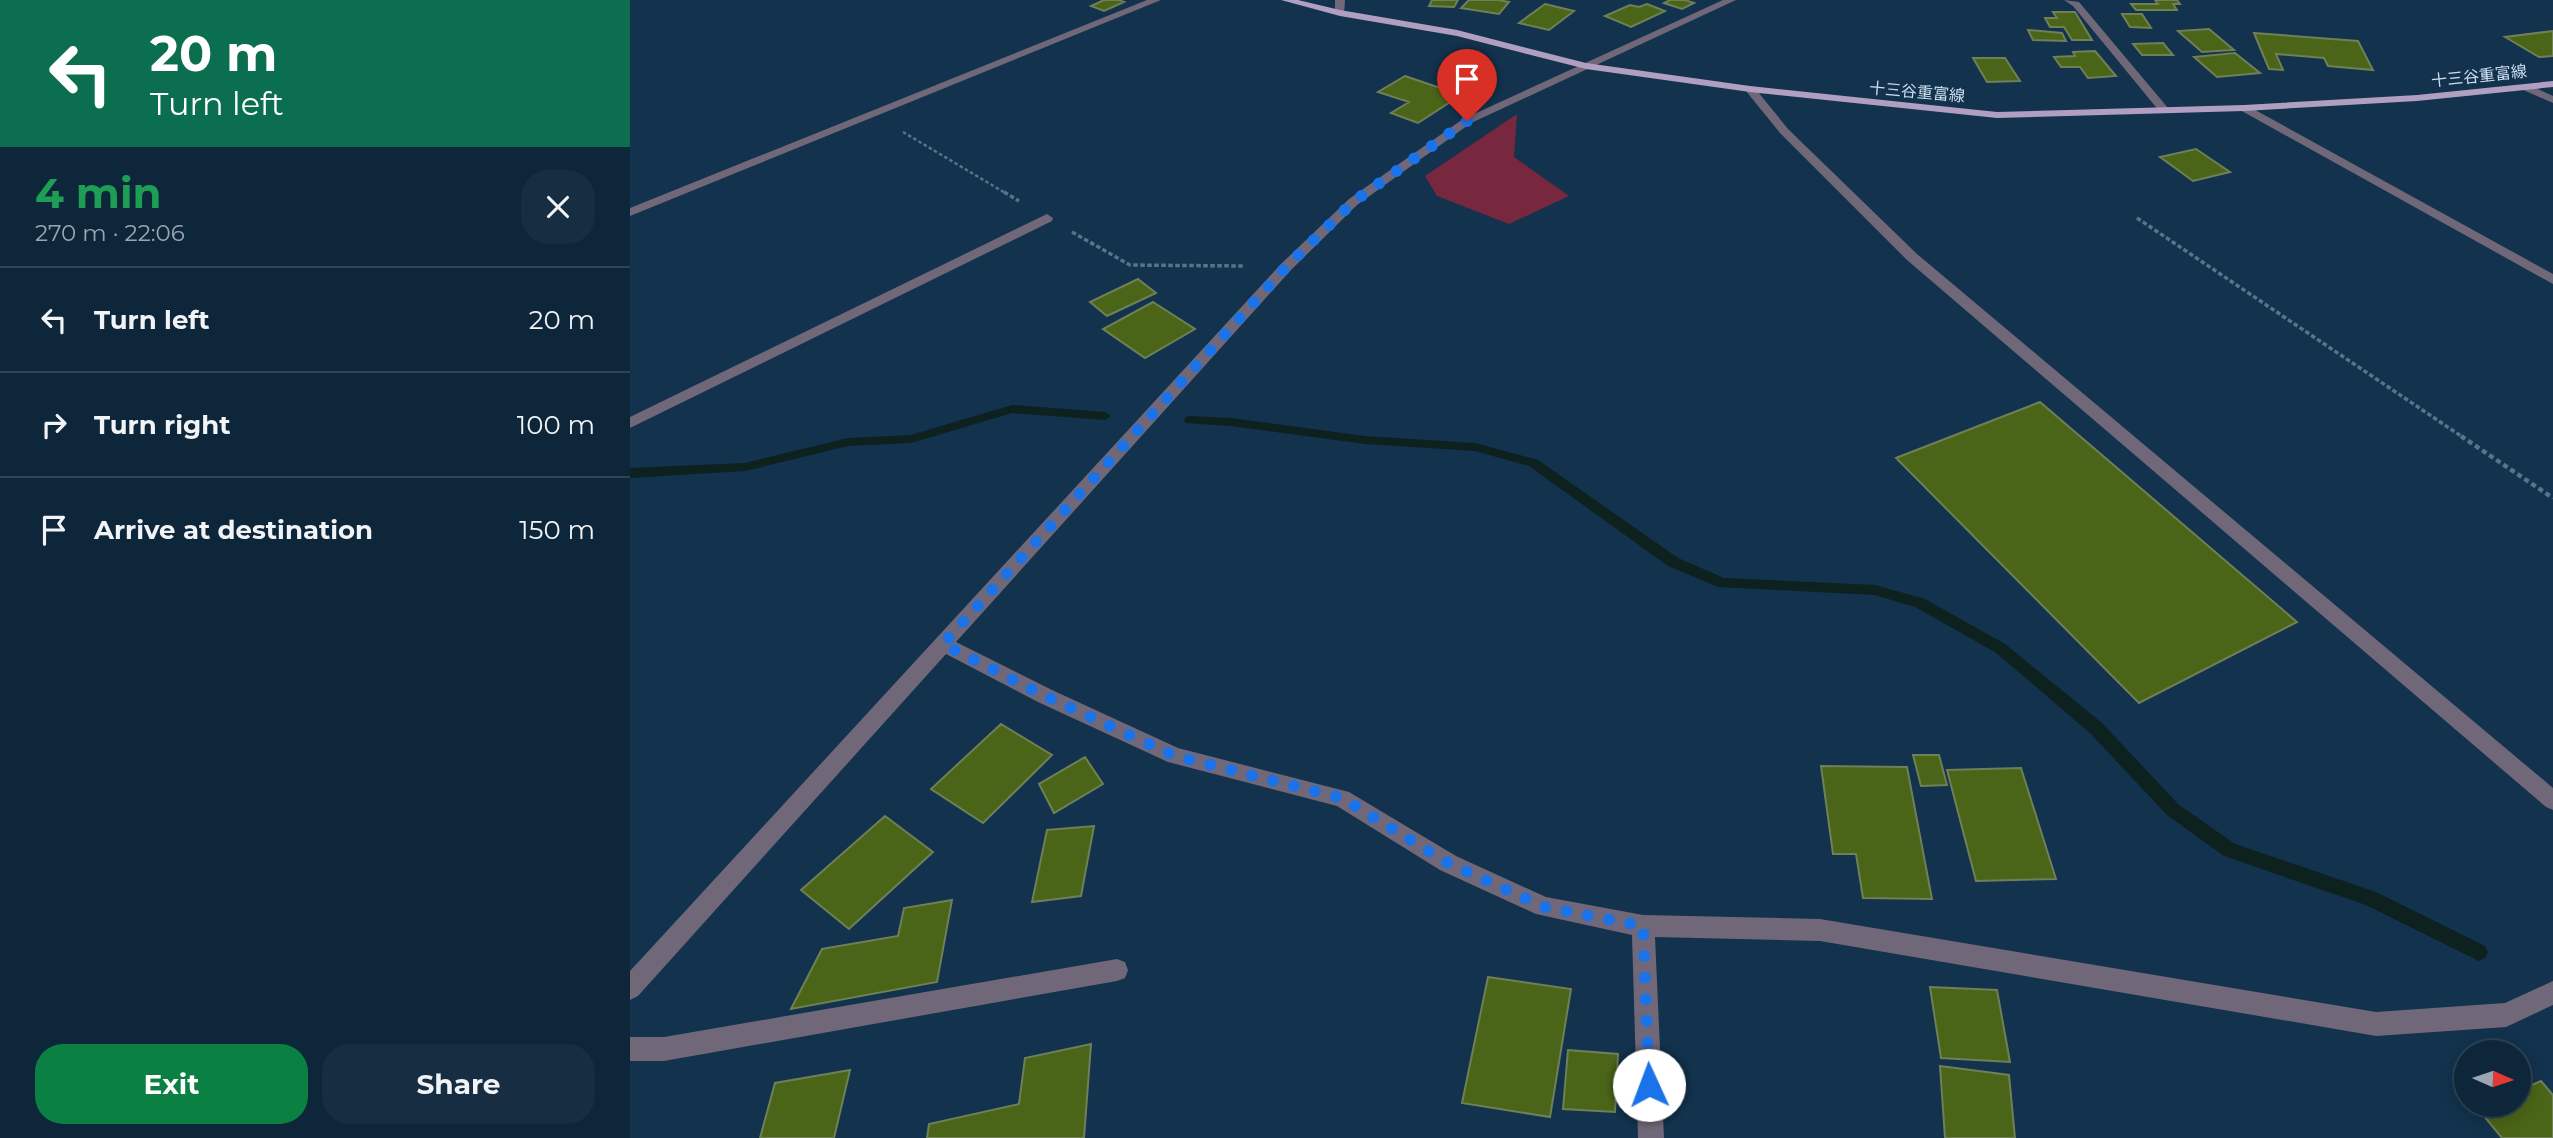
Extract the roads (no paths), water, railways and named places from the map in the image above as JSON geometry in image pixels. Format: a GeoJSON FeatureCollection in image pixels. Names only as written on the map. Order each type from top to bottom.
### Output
{"type":"FeatureCollection","features":[{"type":"Feature","properties":{"kind":"main road","name":"十三谷重富線"},"geometry":{"type":"LineString","coordinates":[[1286,0],[1340,13],[1457,33],[1586,66],[1886,106],[1997,115],[2244,108],[2417,99],[2553,84]]}},
{"type":"Feature","properties":{"kind":"street"},"geometry":{"type":"LineString","coordinates":[[630,212],[1156,0]]}},
{"type":"Feature","properties":{"kind":"street"},"geometry":{"type":"LineString","coordinates":[[1340,0],[1340,13]]}},
{"type":"Feature","properties":{"kind":"street"},"geometry":{"type":"LineString","coordinates":[[630,988],[1286,267],[1353,202],[1467,121],[1731,0]]}},
{"type":"Feature","properties":{"kind":"street"},"geometry":{"type":"LineString","coordinates":[[2069,0],[2076,4],[2164,110]]}},
{"type":"Feature","properties":{"kind":"street"},"geometry":{"type":"LineString","coordinates":[[2525,87],[2553,100]]}},
{"type":"Feature","properties":{"kind":"street"},"geometry":{"type":"LineString","coordinates":[[1750,89],[1784,131],[1912,257],[2553,802]]}},
{"type":"Feature","properties":{"kind":"street"},"geometry":{"type":"LineString","coordinates":[[2244,108],[2553,280]]}},
{"type":"Feature","properties":{"kind":"street"},"geometry":{"type":"LineString","coordinates":[[630,423],[1047,218]]}},
{"type":"Feature","properties":{"kind":"street"},"geometry":{"type":"LineString","coordinates":[[943,644],[1045,696],[1175,756],[1342,798],[1448,863],[1544,907],[1643,926],[1820,930],[2376,1024],[2506,1015],[2553,993]]}},
{"type":"Feature","properties":{"kind":"street"},"geometry":{"type":"LineString","coordinates":[[1643,926],[1651,1138]]}},
{"type":"Feature","properties":{"kind":"street"},"geometry":{"type":"LineString","coordinates":[[630,1049],[664,1049],[1117,970]]}},
{"type":"Feature","properties":{"kind":"waterway"},"geometry":{"type":"LineString","coordinates":[[630,473],[745,467],[848,442],[911,439],[1012,409],[1105,416]]}},
{"type":"Feature","properties":{"kind":"waterway"},"geometry":{"type":"LineString","coordinates":[[1190,420],[1231,422],[1365,440],[1475,447],[1533,463],[1673,562],[1723,583],[1875,590],[1920,603],[2000,648],[2096,728],[2173,810],[2230,850],[2370,898],[2479,952]]}}]}
